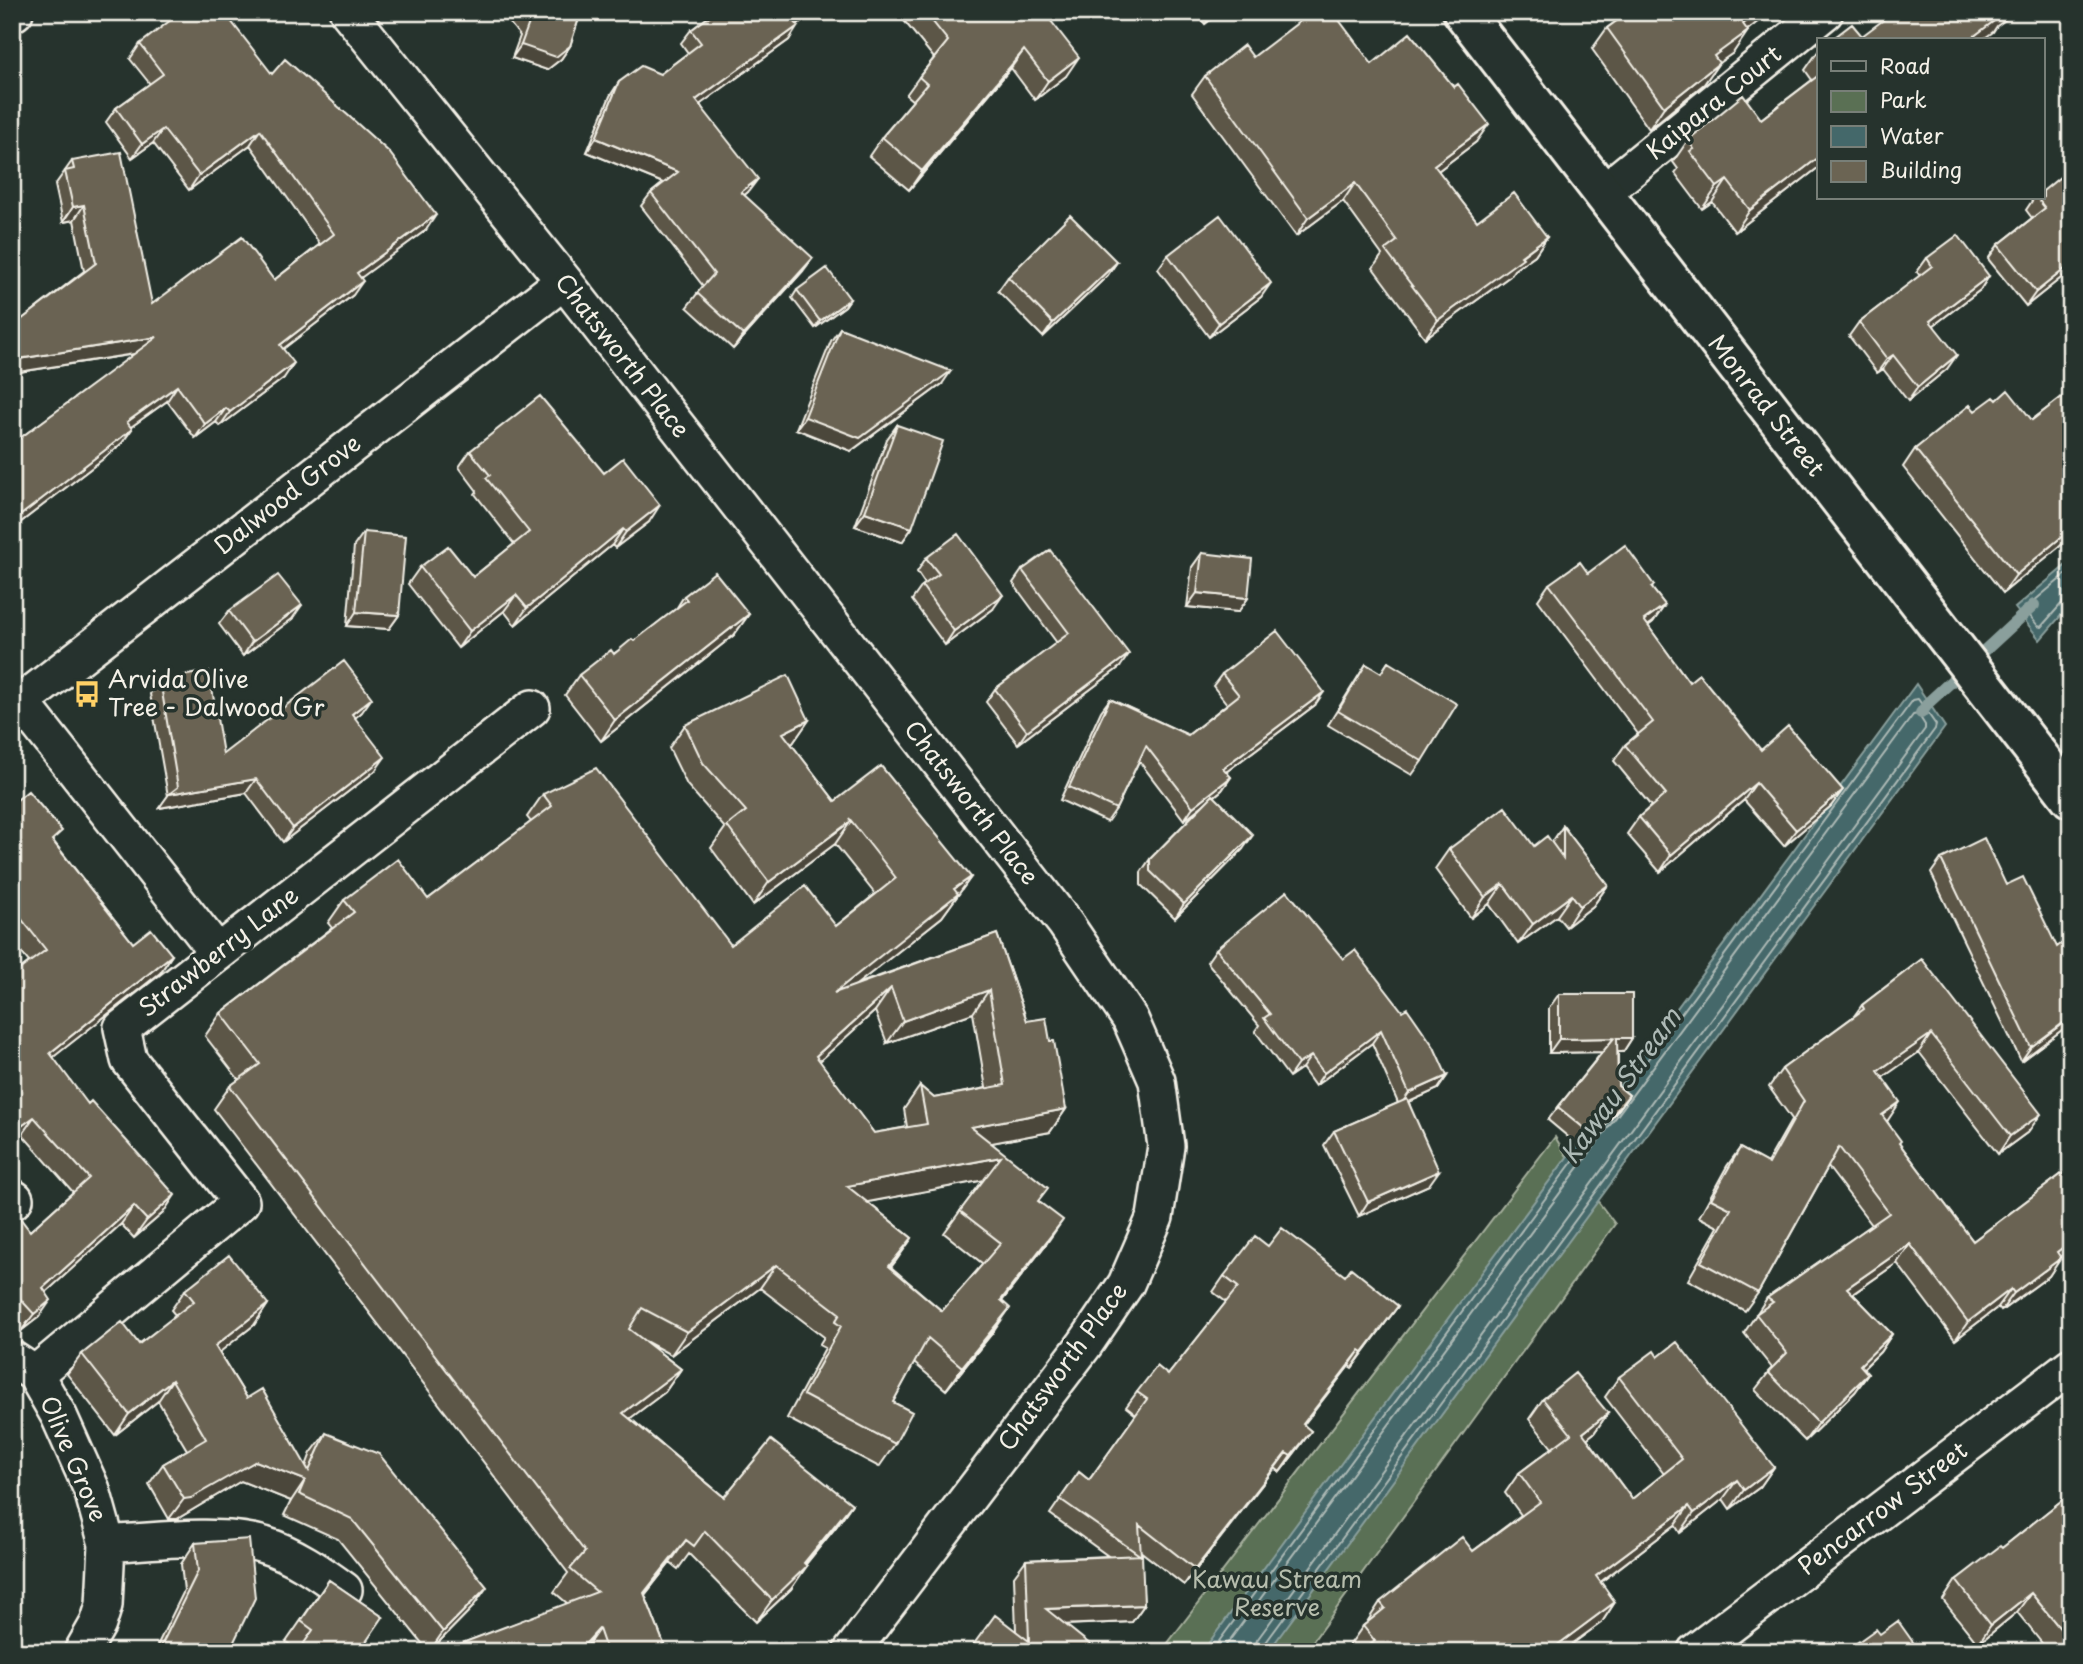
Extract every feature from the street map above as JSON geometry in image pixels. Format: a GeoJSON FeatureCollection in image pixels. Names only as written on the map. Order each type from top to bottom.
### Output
{"type":"FeatureCollection","features":[{"type":"Feature","properties":{"kind":"street","name":"Chatsworth Place"},"geometry":{"type":"LineString","coordinates":[[348,12],[564,281],[1065,923],[1130,1019],[1157,1081],[1166,1146],[1155,1217],[1126,1284],[1085,1344],[851,1652]]}},
{"type":"Feature","properties":{"kind":"street","name":"Monrad Street"},"geometry":{"type":"LineString","coordinates":[[1463,12],[2071,798]]}},
{"type":"Feature","properties":{"kind":"street","name":"Kaipara Court"},"geometry":{"type":"LineString","coordinates":[[1602,193],[1825,12]]}},
{"type":"Feature","properties":{"kind":"street","name":"Dalwood Grove"},"geometry":{"type":"LineString","coordinates":[[17,706],[564,281]]}},
{"type":"Feature","properties":{"kind":"street"},"geometry":{"type":"LineString","coordinates":[[17,706],[218,953]]}},
{"type":"Feature","properties":{"kind":"street","name":"Strawberry Lane"},"geometry":{"type":"LineString","coordinates":[[24,1366],[241,1202],[129,1060],[122,1028],[531,708]]}},
{"type":"Feature","properties":{"kind":"street"},"geometry":{"type":"LineString","coordinates":[[12,1197],[15,1199],[12,1202]]}},
{"type":"Feature","properties":{"kind":"street","name":"Olive Grove"},"geometry":{"type":"LineString","coordinates":[[24,1366],[59,1416],[92,1490],[107,1544],[104,1605],[98,1624],[82,1652]]}},
{"type":"Feature","properties":{"kind":"street","name":"Pencarrow Street"},"geometry":{"type":"LineString","coordinates":[[1695,1652],[2071,1366]]}},
{"type":"Feature","properties":{"kind":"street"},"geometry":{"type":"LineString","coordinates":[[107,1544],[186,1539],[262,1544],[314,1568],[344,1590]]}},
{"type":"Feature","properties":{"kind":"green space","name":"Kawau Stream Reserve"},"geometry":{"type":"Polygon","coordinates":[[[1555,1137],[1581,1179],[1615,1224],[1305,1652],[1161,1652],[1555,1137]]]}},
{"type":"Feature","properties":{"kind":"water"},"geometry":{"type":"Polygon","coordinates":[[[2071,561],[2071,604],[2040,640],[2015,608],[2071,561]]]}},
{"type":"Feature","properties":{"kind":"water"},"geometry":{"type":"Polygon","coordinates":[[[1916,684],[1945,727],[1268,1652],[1202,1652],[1916,684]]]}},
{"type":"Feature","properties":{"kind":"building"},"geometry":{"type":"Polygon","coordinates":[[[181,12],[224,12],[272,74],[285,59],[389,152],[436,215],[357,273],[363,281],[280,345],[294,363],[230,412],[226,408],[205,424],[177,386],[127,422],[132,429],[21,515],[12,505],[12,444],[157,337],[12,360],[12,275],[21,320],[96,263],[84,205],[73,207],[65,171],[74,169],[72,161],[121,152],[152,304],[242,237],[274,280],[334,234],[260,130],[199,175],[163,129],[142,144],[116,108],[163,74],[140,44],[181,12]]]}},
{"type":"Feature","properties":{"kind":"building"},"geometry":{"type":"Polygon","coordinates":[[[520,12],[581,12],[570,46],[556,57],[521,45],[529,23],[520,12]]]}},
{"type":"Feature","properties":{"kind":"building"},"geometry":{"type":"Polygon","coordinates":[[[715,12],[805,12],[794,21],[798,26],[696,100],[758,179],[741,192],[813,258],[743,335],[697,293],[714,274],[651,193],[678,172],[596,138],[619,82],[641,66],[660,74],[701,43],[691,30],[715,12]]]}},
{"type":"Feature","properties":{"kind":"building"},"geometry":{"type":"Polygon","coordinates":[[[925,12],[1044,12],[1079,57],[1048,81],[1024,50],[922,171],[882,137],[927,84],[919,77],[948,41],[925,12]]]}},
{"type":"Feature","properties":{"kind":"building"},"geometry":{"type":"Polygon","coordinates":[[[1312,12],[1333,12],[1372,64],[1410,33],[1454,87],[1458,84],[1489,124],[1434,165],[1477,221],[1514,193],[1547,237],[1521,256],[1523,258],[1438,320],[1385,250],[1397,241],[1355,183],[1308,218],[1205,76],[1244,45],[1253,57],[1312,12]]]}},
{"type":"Feature","properties":{"kind":"building"},"geometry":{"type":"Polygon","coordinates":[[[1629,12],[1758,12],[1743,24],[1748,31],[1714,56],[1719,63],[1664,107],[1607,28],[1629,12]]]}},
{"type":"Feature","properties":{"kind":"building"},"geometry":{"type":"Polygon","coordinates":[[[1894,12],[2006,12],[1972,38],[1834,38],[1852,24],[1862,36],[1894,12]]]}},
{"type":"Feature","properties":{"kind":"building"},"geometry":{"type":"Polygon","coordinates":[[[1817,77],[1817,159],[1750,210],[1727,180],[1717,187],[1690,151],[1694,149],[1688,140],[1743,95],[1761,119],[1817,77]]]}},
{"type":"Feature","properties":{"kind":"building"},"geometry":{"type":"Polygon","coordinates":[[[2065,173],[2071,180],[2071,264],[2036,292],[1998,245],[2045,208],[2039,200],[2044,200],[2044,190],[2065,173]]]}},
{"type":"Feature","properties":{"kind":"building"},"geometry":{"type":"Polygon","coordinates":[[[1070,215],[1117,262],[1053,323],[1008,277],[1070,215]]]}},
{"type":"Feature","properties":{"kind":"building"},"geometry":{"type":"Polygon","coordinates":[[[1220,215],[1271,283],[1219,323],[1168,255],[1220,215]]]}},
{"type":"Feature","properties":{"kind":"building"},"geometry":{"type":"Polygon","coordinates":[[[1958,235],[1989,276],[1930,321],[1957,355],[1918,387],[1893,355],[1887,359],[1859,322],[1932,266],[1927,258],[1958,235]]]}},
{"type":"Feature","properties":{"kind":"building"},"geometry":{"type":"Polygon","coordinates":[[[827,268],[850,299],[820,321],[797,290],[827,268]]]}},
{"type":"Feature","properties":{"kind":"building"},"geometry":{"type":"Polygon","coordinates":[[[840,328],[951,371],[860,438],[805,417],[840,328]]]}},
{"type":"Feature","properties":{"kind":"building"},"geometry":{"type":"Polygon","coordinates":[[[2008,390],[2032,420],[2071,390],[2071,484],[2065,488],[2071,495],[2071,529],[2016,575],[1915,449],[1970,405],[1975,411],[1994,397],[1997,400],[2008,390]]]}},
{"type":"Feature","properties":{"kind":"building"},"geometry":{"type":"Polygon","coordinates":[[[540,396],[604,473],[623,458],[660,505],[626,532],[623,529],[527,608],[516,595],[470,631],[420,567],[448,546],[473,577],[529,532],[486,478],[490,475],[470,451],[540,396]]]}},
{"type":"Feature","properties":{"kind":"building"},"geometry":{"type":"Polygon","coordinates":[[[897,425],[943,441],[912,528],[865,512],[897,425]]]}},
{"type":"Feature","properties":{"kind":"building"},"geometry":{"type":"Polygon","coordinates":[[[364,532],[406,536],[399,615],[356,612],[364,532]]]}},
{"type":"Feature","properties":{"kind":"building"},"geometry":{"type":"Polygon","coordinates":[[[958,534],[1003,595],[954,631],[922,586],[939,574],[926,558],[958,534]]]}},
{"type":"Feature","properties":{"kind":"building"},"geometry":{"type":"Polygon","coordinates":[[[1625,545],[1665,605],[1644,620],[1689,682],[1699,674],[1761,750],[1788,726],[1843,790],[1796,830],[1756,783],[1671,855],[1639,817],[1666,794],[1625,745],[1653,722],[1549,584],[1580,562],[1588,573],[1625,545]]]}},
{"type":"Feature","properties":{"kind":"building"},"geometry":{"type":"Polygon","coordinates":[[[1050,550],[1129,654],[1027,731],[995,689],[1069,633],[1022,570],[1050,550]]]}},
{"type":"Feature","properties":{"kind":"building"},"geometry":{"type":"Polygon","coordinates":[[[1202,553],[1252,559],[1248,598],[1197,593],[1202,553]]]}},
{"type":"Feature","properties":{"kind":"building"},"geometry":{"type":"Polygon","coordinates":[[[715,572],[749,614],[615,720],[579,675],[611,650],[614,654],[632,639],[634,641],[687,600],[684,596],[715,572]]]}},
{"type":"Feature","properties":{"kind":"building"},"geometry":{"type":"Polygon","coordinates":[[[278,575],[302,605],[252,642],[229,611],[278,575]]]}},
{"type":"Feature","properties":{"kind":"building"},"geometry":{"type":"Polygon","coordinates":[[[1277,631],[1324,692],[1223,768],[1231,777],[1193,807],[1146,746],[1116,809],[1069,787],[1110,699],[1188,735],[1239,695],[1222,674],[1277,631]]]}},
{"type":"Feature","properties":{"kind":"building"},"geometry":{"type":"Polygon","coordinates":[[[344,661],[372,698],[352,714],[385,757],[293,828],[256,779],[169,794],[178,787],[160,680],[209,671],[223,754],[344,661]]]}},
{"type":"Feature","properties":{"kind":"building"},"geometry":{"type":"Polygon","coordinates":[[[1388,662],[1457,704],[1422,761],[1338,711],[1366,664],[1381,673],[1388,662]]]}},
{"type":"Feature","properties":{"kind":"building"},"geometry":{"type":"Polygon","coordinates":[[[788,675],[809,720],[783,733],[835,801],[881,766],[971,877],[954,889],[958,894],[834,993],[997,934],[1027,1021],[1046,1018],[1050,1041],[1054,1041],[1066,1109],[971,1127],[1048,1188],[1038,1201],[1063,1220],[1001,1300],[1010,1308],[962,1367],[928,1338],[893,1402],[912,1412],[895,1444],[803,1395],[841,1326],[835,1322],[840,1314],[776,1265],[687,1332],[642,1308],[629,1329],[681,1369],[623,1413],[724,1497],[771,1440],[852,1504],[804,1563],[807,1566],[772,1600],[705,1531],[694,1546],[686,1540],[644,1593],[667,1652],[607,1652],[599,1629],[578,1652],[462,1652],[457,1645],[597,1592],[570,1569],[585,1552],[230,1086],[260,1064],[221,1013],[354,912],[344,900],[398,859],[428,899],[552,806],[543,794],[596,768],[731,945],[805,886],[836,926],[896,878],[849,818],[851,821],[769,882],[727,826],[746,811],[703,763],[685,725],[788,675]],[[891,988],[816,1056],[874,1133],[927,1124],[920,1086],[934,1098],[1005,1085],[989,990],[903,1021],[891,988]],[[1001,1157],[847,1186],[912,1238],[889,1266],[942,1311],[1001,1243],[960,1211],[1001,1157]]]}},
{"type":"Feature","properties":{"kind":"building"},"geometry":{"type":"Polygon","coordinates":[[[28,791],[62,831],[52,840],[133,943],[151,929],[172,955],[50,1053],[88,1104],[91,1101],[175,1195],[147,1220],[134,1206],[43,1288],[51,1300],[34,1314],[12,1290],[12,1225],[20,1218],[30,1231],[89,1178],[34,1117],[12,1133],[12,975],[46,950],[12,907],[12,804],[28,791]]]}},
{"type":"Feature","properties":{"kind":"building"},"geometry":{"type":"Polygon","coordinates":[[[1213,795],[1253,835],[1184,904],[1150,871],[1150,859],[1213,795]]]}},
{"type":"Feature","properties":{"kind":"building"},"geometry":{"type":"Polygon","coordinates":[[[1505,807],[1534,846],[1547,836],[1563,858],[1563,826],[1608,885],[1580,906],[1572,895],[1533,924],[1503,884],[1485,897],[1449,849],[1505,807]]]}},
{"type":"Feature","properties":{"kind":"building"},"geometry":{"type":"Polygon","coordinates":[[[1984,838],[2006,885],[2023,877],[2057,947],[2071,936],[2071,1017],[2031,1047],[1941,859],[1984,838]]]}},
{"type":"Feature","properties":{"kind":"building"},"geometry":{"type":"Polygon","coordinates":[[[1287,891],[1343,959],[1355,950],[1402,1011],[1407,1008],[1434,1047],[1447,1076],[1409,1093],[1381,1030],[1324,1073],[1311,1056],[1298,1064],[1264,1018],[1270,1014],[1216,949],[1287,891]]]}},
{"type":"Feature","properties":{"kind":"building"},"geometry":{"type":"Polygon","coordinates":[[[1922,959],[2041,1114],[2010,1136],[1931,1034],[1878,1071],[1900,1102],[1882,1115],[1901,1141],[1899,1143],[1973,1241],[2071,1167],[2071,1241],[2057,1252],[2061,1258],[2014,1293],[2011,1289],[1968,1322],[1910,1244],[1847,1288],[1892,1334],[1860,1365],[1868,1374],[1818,1423],[1768,1372],[1787,1353],[1756,1314],[1773,1302],[1767,1298],[1889,1213],[1839,1147],[1758,1293],[1701,1262],[1731,1209],[1711,1199],[1740,1148],[1769,1164],[1804,1101],[1782,1069],[1864,1009],[1862,1005],[1922,959]]]}},
{"type":"Feature","properties":{"kind":"building"},"geometry":{"type":"Polygon","coordinates":[[[1559,994],[1632,994],[1632,1038],[1617,1038],[1618,1086],[1629,1095],[1595,1137],[1558,1107],[1614,1038],[1559,1039],[1559,994]]]}},
{"type":"Feature","properties":{"kind":"building"},"geometry":{"type":"Polygon","coordinates":[[[1407,1099],[1439,1171],[1368,1202],[1334,1131],[1407,1099]]]}},
{"type":"Feature","properties":{"kind":"building"},"geometry":{"type":"Polygon","coordinates":[[[1282,1228],[1345,1276],[1351,1268],[1398,1306],[1303,1424],[1311,1431],[1291,1456],[1286,1453],[1195,1569],[1139,1525],[1141,1556],[1060,1499],[1079,1472],[1089,1480],[1147,1399],[1137,1392],[1157,1366],[1168,1375],[1238,1287],[1224,1276],[1255,1236],[1268,1246],[1282,1228]]]}},
{"type":"Feature","properties":{"kind":"building"},"geometry":{"type":"Polygon","coordinates":[[[229,1255],[268,1304],[215,1346],[247,1398],[262,1389],[309,1471],[326,1433],[379,1454],[487,1587],[443,1632],[352,1519],[299,1494],[305,1480],[256,1461],[191,1498],[184,1499],[163,1464],[206,1439],[172,1380],[129,1414],[82,1354],[122,1322],[139,1344],[194,1301],[185,1290],[229,1255]]]}},
{"type":"Feature","properties":{"kind":"building"},"geometry":{"type":"Polygon","coordinates":[[[1677,1342],[1774,1467],[1744,1490],[1737,1480],[1694,1513],[1689,1506],[1596,1576],[1615,1602],[1548,1652],[1361,1652],[1375,1641],[1363,1626],[1385,1608],[1380,1602],[1462,1537],[1473,1551],[1540,1502],[1519,1473],[1571,1434],[1543,1399],[1575,1373],[1608,1413],[1583,1433],[1632,1499],[1682,1459],[1619,1377],[1654,1351],[1658,1357],[1677,1342]]]}},
{"type":"Feature","properties":{"kind":"building"},"geometry":{"type":"Polygon","coordinates":[[[2071,1493],[2071,1642],[2031,1593],[1991,1625],[1956,1580],[2000,1546],[2002,1548],[2071,1493]]]}},
{"type":"Feature","properties":{"kind":"building"},"geometry":{"type":"Polygon","coordinates":[[[249,1539],[255,1598],[229,1652],[158,1652],[198,1571],[195,1543],[249,1539]]]}},
{"type":"Feature","properties":{"kind":"building"},"geometry":{"type":"Polygon","coordinates":[[[1142,1555],[1144,1605],[1046,1609],[1092,1646],[1087,1652],[968,1652],[995,1615],[1029,1641],[1026,1560],[1142,1555]]]}},
{"type":"Feature","properties":{"kind":"building"},"geometry":{"type":"Polygon","coordinates":[[[329,1580],[383,1617],[359,1652],[298,1652],[313,1630],[301,1621],[329,1580]]]}},
{"type":"Feature","properties":{"kind":"building"},"geometry":{"type":"Polygon","coordinates":[[[1898,1621],[1920,1652],[1844,1652],[1876,1629],[1880,1634],[1898,1621]]]}},
{"type":"Feature","properties":{"kind":"waterway","name":"Kawau Stream"},"geometry":{"type":"LineString","coordinates":[[1921,713],[1929,702],[2034,605]]}},
{"type":"Feature","properties":{"kind":"place","name":"Arvida Olive Tree - Dalwood Gr"},"geometry":{"type":"Point","coordinates":[87,694]}}]}
